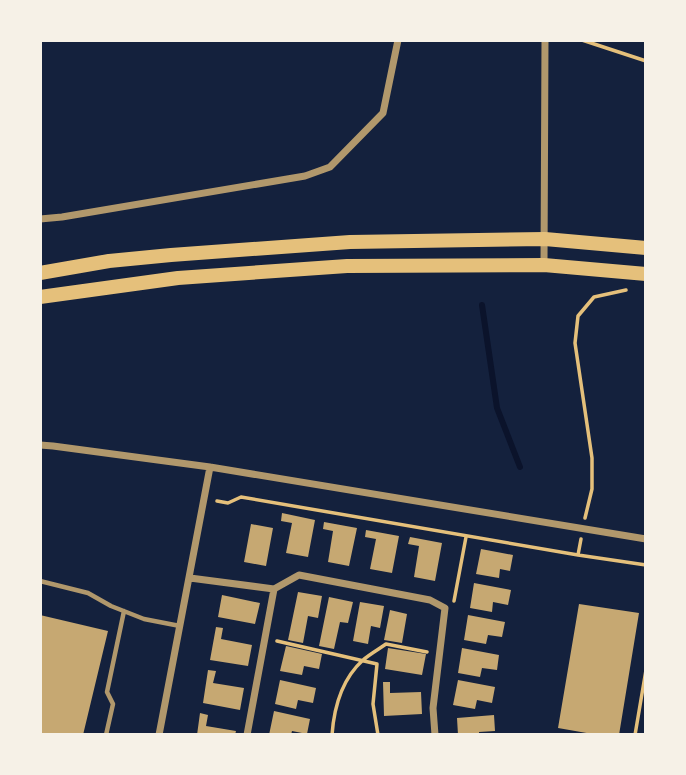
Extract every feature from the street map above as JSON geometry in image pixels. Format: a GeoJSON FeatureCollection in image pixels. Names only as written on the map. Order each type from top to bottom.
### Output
{"type":"FeatureCollection","features":[{"type":"Feature","properties":{"kind":"main road"},"geometry":{"type":"LineString","coordinates":[[40,273],[109,261],[159,256],[350,242],[545,239],[646,248]]}},
{"type":"Feature","properties":{"kind":"main road"},"geometry":{"type":"LineString","coordinates":[[40,297],[178,278],[347,266],[544,265],[646,274]]}},
{"type":"Feature","properties":{"kind":"street"},"geometry":{"type":"LineString","coordinates":[[40,219],[306,176],[330,167],[383,113],[398,40]]}},
{"type":"Feature","properties":{"kind":"street"},"geometry":{"type":"LineString","coordinates":[[544,265],[545,40]]}},
{"type":"Feature","properties":{"kind":"street"},"geometry":{"type":"LineString","coordinates":[[40,445],[210,467],[646,539]]}},
{"type":"Feature","properties":{"kind":"street"},"geometry":{"type":"LineString","coordinates":[[159,735],[210,467]]}},
{"type":"Feature","properties":{"kind":"street"},"geometry":{"type":"LineString","coordinates":[[190,578],[274,589],[299,575],[430,600],[445,608],[433,708],[435,735]]}},
{"type":"Feature","properties":{"kind":"street"},"geometry":{"type":"LineString","coordinates":[[247,735],[274,589]]}},
{"type":"Feature","properties":{"kind":"lane"},"geometry":{"type":"LineString","coordinates":[[40,581],[88,593],[144,619],[181,626]]}},
{"type":"Feature","properties":{"kind":"lane"},"geometry":{"type":"LineString","coordinates":[[106,735],[113,704],[107,692],[124,611]]}},
{"type":"Feature","properties":{"kind":"path"},"geometry":{"type":"LineString","coordinates":[[582,40],[646,61]]}},
{"type":"Feature","properties":{"kind":"path"},"geometry":{"type":"LineString","coordinates":[[578,555],[592,489],[592,458],[575,343],[578,316],[594,297],[629,290]]}},
{"type":"Feature","properties":{"kind":"path"},"geometry":{"type":"LineString","coordinates":[[205,499],[228,503],[241,497],[646,565]]}},
{"type":"Feature","properties":{"kind":"path"},"geometry":{"type":"LineString","coordinates":[[445,608],[454,605],[466,536]]}},
{"type":"Feature","properties":{"kind":"path"},"geometry":{"type":"LineString","coordinates":[[264,638],[377,664],[373,704],[378,735]]}},
{"type":"Feature","properties":{"kind":"path"},"geometry":{"type":"LineString","coordinates":[[332,735],[334,711],[345,683],[363,660],[386,644],[439,654]]}},
{"type":"Feature","properties":{"kind":"path"},"geometry":{"type":"LineString","coordinates":[[635,735],[646,670]]}},
{"type":"Feature","properties":{"kind":"building"},"geometry":{"type":"Polygon","coordinates":[[[282,513],[315,520],[308,557],[286,553],[292,523],[281,521],[282,513]]]}},
{"type":"Feature","properties":{"kind":"building"},"geometry":{"type":"Polygon","coordinates":[[[324,522],[357,528],[349,566],[328,562],[333,531],[323,529],[324,522]]]}},
{"type":"Feature","properties":{"kind":"building"},"geometry":{"type":"Polygon","coordinates":[[[251,524],[273,528],[266,566],[244,562],[251,524]]]}},
{"type":"Feature","properties":{"kind":"building"},"geometry":{"type":"Polygon","coordinates":[[[366,530],[399,536],[392,573],[370,569],[376,539],[365,537],[366,530]]]}},
{"type":"Feature","properties":{"kind":"building"},"geometry":{"type":"Polygon","coordinates":[[[410,537],[442,543],[435,581],[414,577],[419,546],[408,544],[410,537]]]}},
{"type":"Feature","properties":{"kind":"building"},"geometry":{"type":"Polygon","coordinates":[[[481,549],[513,555],[510,571],[500,569],[499,578],[476,574],[481,549]]]}},
{"type":"Feature","properties":{"kind":"building"},"geometry":{"type":"Polygon","coordinates":[[[474,583],[511,590],[508,605],[493,602],[492,612],[470,608],[474,583]]]}},
{"type":"Feature","properties":{"kind":"building"},"geometry":{"type":"Polygon","coordinates":[[[298,592],[322,596],[318,618],[308,616],[303,643],[288,640],[298,592]]]}},
{"type":"Feature","properties":{"kind":"building"},"geometry":{"type":"Polygon","coordinates":[[[222,595],[260,603],[255,624],[218,617],[222,595]]]}},
{"type":"Feature","properties":{"kind":"building"},"geometry":{"type":"Polygon","coordinates":[[[329,597],[353,602],[348,623],[340,622],[334,649],[319,646],[329,597]]]}},
{"type":"Feature","properties":{"kind":"building"},"geometry":{"type":"Polygon","coordinates":[[[360,602],[384,606],[380,628],[371,626],[368,644],[353,641],[360,602]]]}},
{"type":"Feature","properties":{"kind":"building"},"geometry":{"type":"Polygon","coordinates":[[[579,604],[639,613],[619,735],[598,735],[558,728],[579,604]]]}},
{"type":"Feature","properties":{"kind":"building"},"geometry":{"type":"Polygon","coordinates":[[[390,610],[407,614],[402,643],[384,640],[390,610]]]}},
{"type":"Feature","properties":{"kind":"building"},"geometry":{"type":"Polygon","coordinates":[[[40,615],[108,631],[83,735],[40,735],[40,615]]]}},
{"type":"Feature","properties":{"kind":"building"},"geometry":{"type":"Polygon","coordinates":[[[468,615],[505,622],[502,637],[488,635],[486,644],[464,640],[468,615]]]}},
{"type":"Feature","properties":{"kind":"building"},"geometry":{"type":"Polygon","coordinates":[[[216,627],[223,628],[221,639],[252,645],[248,666],[210,660],[216,627]]]}},
{"type":"Feature","properties":{"kind":"building"},"geometry":{"type":"Polygon","coordinates":[[[286,646],[322,654],[319,669],[304,666],[302,675],[280,671],[286,646]]]}},
{"type":"Feature","properties":{"kind":"building"},"geometry":{"type":"Polygon","coordinates":[[[388,648],[426,654],[422,675],[385,669],[388,648]]]}},
{"type":"Feature","properties":{"kind":"building"},"geometry":{"type":"Polygon","coordinates":[[[462,648],[499,655],[497,670],[482,668],[480,677],[458,673],[462,648]]]}},
{"type":"Feature","properties":{"kind":"building"},"geometry":{"type":"Polygon","coordinates":[[[208,670],[216,671],[213,683],[244,688],[240,710],[203,703],[208,670]]]}},
{"type":"Feature","properties":{"kind":"building"},"geometry":{"type":"Polygon","coordinates":[[[280,680],[316,688],[313,703],[298,700],[296,709],[275,704],[280,680]]]}},
{"type":"Feature","properties":{"kind":"building"},"geometry":{"type":"Polygon","coordinates":[[[458,680],[495,687],[492,703],[477,700],[475,709],[453,705],[458,680]]]}},
{"type":"Feature","properties":{"kind":"building"},"geometry":{"type":"Polygon","coordinates":[[[383,682],[390,682],[390,693],[421,692],[422,714],[384,716],[383,682]]]}},
{"type":"Feature","properties":{"kind":"building"},"geometry":{"type":"Polygon","coordinates":[[[274,711],[310,719],[307,734],[292,731],[291,735],[269,735],[274,711]]]}},
{"type":"Feature","properties":{"kind":"building"},"geometry":{"type":"Polygon","coordinates":[[[200,713],[208,715],[206,726],[236,731],[235,735],[197,735],[200,713]]]}},
{"type":"Feature","properties":{"kind":"building"},"geometry":{"type":"Polygon","coordinates":[[[494,715],[495,731],[479,732],[479,735],[458,735],[457,718],[494,715]]]}},
{"type":"Feature","properties":{"kind":"waterway"},"geometry":{"type":"LineString","coordinates":[[482,305],[497,408],[520,467]]}}]}
